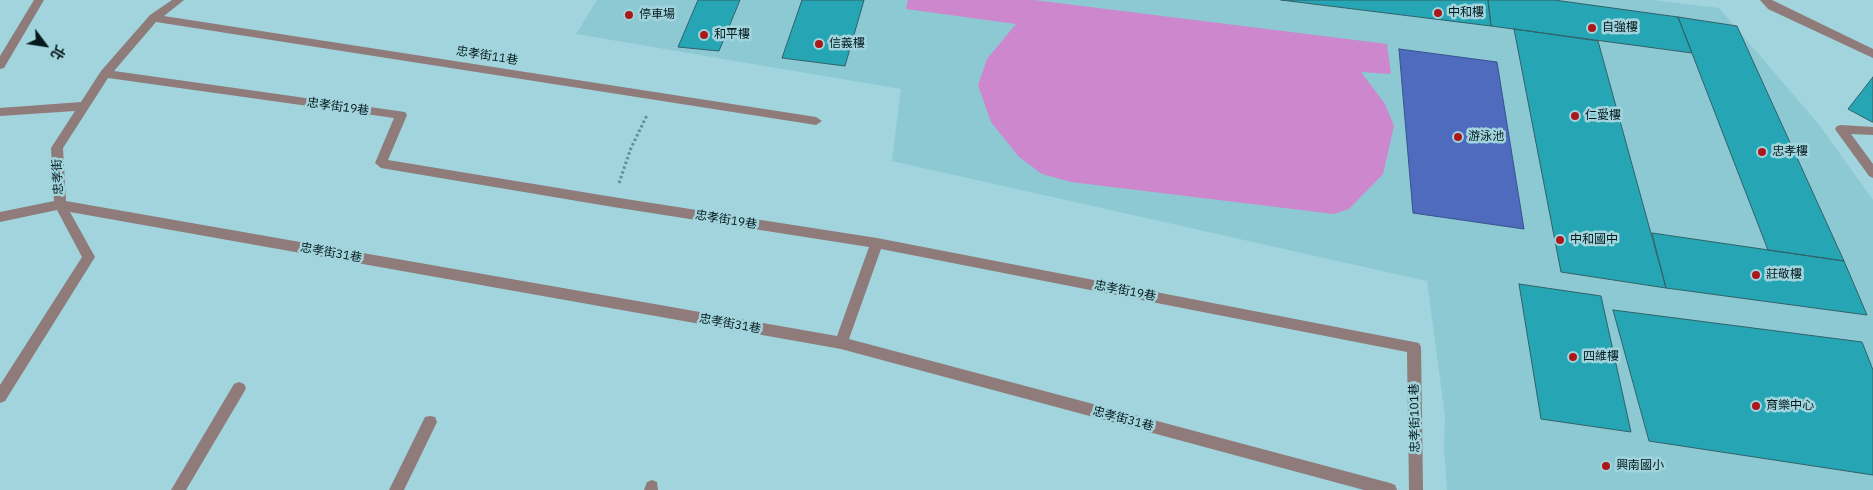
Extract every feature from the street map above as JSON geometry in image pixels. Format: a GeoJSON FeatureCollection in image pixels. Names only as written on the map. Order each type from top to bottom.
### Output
{"type":"FeatureCollection","features":[{"type":"Feature","properties":{"kind":"street"},"geometry":{"type":"LineString","coordinates":[[0,65],[38,0]]}},
{"type":"Feature","properties":{"kind":"street","name":"忠孝街"},"geometry":{"type":"LineString","coordinates":[[0,397],[89,257],[60,205],[57,148],[105,74],[154,18],[179,0]]}},
{"type":"Feature","properties":{"kind":"street"},"geometry":{"type":"LineString","coordinates":[[1765,0],[1772,6],[1873,54]]}},
{"type":"Feature","properties":{"kind":"street","name":"忠孝街11巷"},"geometry":{"type":"LineString","coordinates":[[154,18],[816,121]]}},
{"type":"Feature","properties":{"kind":"street","name":"忠孝街19巷"},"geometry":{"type":"LineString","coordinates":[[105,74],[401,115],[381,163],[613,202],[877,243],[1414,347]]}},
{"type":"Feature","properties":{"kind":"street"},"geometry":{"type":"LineString","coordinates":[[0,112],[83,106]]}},
{"type":"Feature","properties":{"kind":"street"},"geometry":{"type":"LineString","coordinates":[[1873,131],[1841,129],[1873,173]]}},
{"type":"Feature","properties":{"kind":"street"},"geometry":{"type":"LineString","coordinates":[[0,217],[60,205]]}},
{"type":"Feature","properties":{"kind":"street","name":"忠孝街31巷"},"geometry":{"type":"LineString","coordinates":[[60,205],[842,343],[1390,490]]}},
{"type":"Feature","properties":{"kind":"street"},"geometry":{"type":"LineString","coordinates":[[842,343],[877,243]]}},
{"type":"Feature","properties":{"kind":"street","name":"忠孝街101巷"},"geometry":{"type":"LineString","coordinates":[[1414,347],[1416,490]]}},
{"type":"Feature","properties":{"kind":"street"},"geometry":{"type":"LineString","coordinates":[[178,490],[239,388]]}},
{"type":"Feature","properties":{"kind":"street"},"geometry":{"type":"LineString","coordinates":[[396,490],[430,422]]}},
{"type":"Feature","properties":{"kind":"path"},"geometry":{"type":"LineString","coordinates":[[613,202],[631,148],[656,96]]}},
{"type":"Feature","properties":{"kind":"shaded area","name":"中和國中"},"geometry":{"type":"Polygon","coordinates":[[[597,0],[1653,0],[1719,8],[1820,126],[1873,200],[1873,490],[1447,490],[1444,449],[1445,416],[1427,281],[892,161],[901,89],[576,34],[597,0]]]}},
{"type":"Feature","properties":{"kind":"shaded area"},"geometry":{"type":"Polygon","coordinates":[[[908,0],[1034,0],[1387,44],[1391,74],[1361,72],[1385,104],[1394,126],[1383,174],[1349,209],[1334,214],[1071,182],[1042,174],[1019,157],[991,122],[978,85],[987,59],[1016,24],[906,9],[908,0]]]}},
{"type":"Feature","properties":{"kind":"water","name":"游泳池"},"geometry":{"type":"Polygon","coordinates":[[[1399,49],[1497,62],[1524,229],[1413,213],[1399,49]]]}},
{"type":"Feature","properties":{"kind":"building","name":"和平樓"},"geometry":{"type":"Polygon","coordinates":[[[698,0],[740,0],[719,51],[678,47],[698,0]]]}},
{"type":"Feature","properties":{"kind":"building","name":"信義樓"},"geometry":{"type":"Polygon","coordinates":[[[802,0],[864,0],[845,66],[782,58],[802,0]]]}},
{"type":"Feature","properties":{"kind":"building","name":"中和樓"},"geometry":{"type":"Polygon","coordinates":[[[1281,0],[1488,0],[1491,26],[1281,0]]]}},
{"type":"Feature","properties":{"kind":"building","name":"自強樓"},"geometry":{"type":"Polygon","coordinates":[[[1488,0],[1554,0],[1678,17],[1692,53],[1491,26],[1488,0]]]}},
{"type":"Feature","properties":{"kind":"building","name":"忠孝樓"},"geometry":{"type":"Polygon","coordinates":[[[1678,17],[1737,26],[1844,261],[1768,250],[1678,17]]]}},
{"type":"Feature","properties":{"kind":"building","name":"仁愛樓"},"geometry":{"type":"Polygon","coordinates":[[[1514,29],[1598,41],[1666,288],[1561,272],[1514,29]]]}},
{"type":"Feature","properties":{"kind":"building"},"geometry":{"type":"Polygon","coordinates":[[[1873,77],[1873,122],[1872,122],[1848,109],[1873,77]]]}},
{"type":"Feature","properties":{"kind":"building","name":"莊敬樓"},"geometry":{"type":"Polygon","coordinates":[[[1652,233],[1844,261],[1867,315],[1666,288],[1652,233]]]}},
{"type":"Feature","properties":{"kind":"building","name":"四維樓"},"geometry":{"type":"Polygon","coordinates":[[[1519,284],[1601,296],[1631,432],[1541,419],[1519,284]]]}},
{"type":"Feature","properties":{"kind":"building","name":"育樂中心"},"geometry":{"type":"Polygon","coordinates":[[[1613,310],[1862,342],[1873,370],[1873,475],[1649,441],[1613,310]]]}},
{"type":"Feature","properties":{"kind":"place","name":"中和樓"},"geometry":{"type":"Point","coordinates":[1438,13]}},
{"type":"Feature","properties":{"kind":"place","name":"停車場"},"geometry":{"type":"Point","coordinates":[629,15]}},
{"type":"Feature","properties":{"kind":"place","name":"自強樓"},"geometry":{"type":"Point","coordinates":[1592,28]}},
{"type":"Feature","properties":{"kind":"place","name":"和平樓"},"geometry":{"type":"Point","coordinates":[704,35]}},
{"type":"Feature","properties":{"kind":"place","name":"信義樓"},"geometry":{"type":"Point","coordinates":[819,44]}},
{"type":"Feature","properties":{"kind":"place","name":"仁愛樓"},"geometry":{"type":"Point","coordinates":[1575,116]}},
{"type":"Feature","properties":{"kind":"place","name":"游泳池"},"geometry":{"type":"Point","coordinates":[1458,137]}},
{"type":"Feature","properties":{"kind":"place","name":"忠孝樓"},"geometry":{"type":"Point","coordinates":[1762,152]}},
{"type":"Feature","properties":{"kind":"place","name":"中和國中"},"geometry":{"type":"Point","coordinates":[1560,240]}},
{"type":"Feature","properties":{"kind":"place","name":"莊敬樓"},"geometry":{"type":"Point","coordinates":[1756,275]}},
{"type":"Feature","properties":{"kind":"place","name":"四維樓"},"geometry":{"type":"Point","coordinates":[1573,357]}},
{"type":"Feature","properties":{"kind":"place","name":"育樂中心"},"geometry":{"type":"Point","coordinates":[1756,406]}},
{"type":"Feature","properties":{"kind":"place","name":"興南國小"},"geometry":{"type":"Point","coordinates":[1606,466]}}]}
